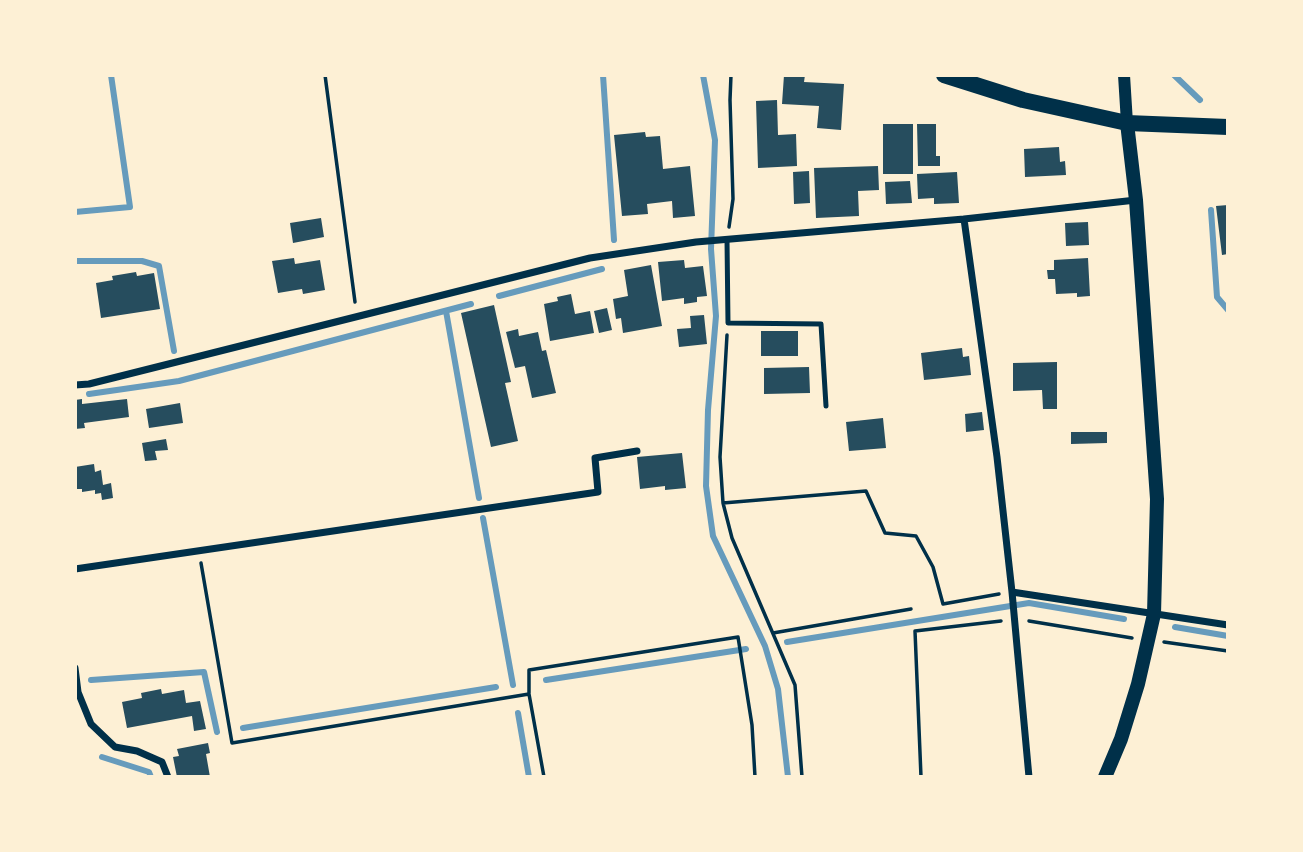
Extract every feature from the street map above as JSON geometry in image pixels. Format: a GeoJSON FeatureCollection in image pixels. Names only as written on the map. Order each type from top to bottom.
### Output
{"type":"FeatureCollection","features":[{"type":"Feature","properties":{"kind":"main road"},"geometry":{"type":"LineString","coordinates":[[944,75],[1023,100],[1128,123],[1228,127]]}},
{"type":"Feature","properties":{"kind":"main road"},"geometry":{"type":"LineString","coordinates":[[1105,777],[1121,739],[1138,684],[1154,614],[1157,499],[1128,123]]}},
{"type":"Feature","properties":{"kind":"street"},"geometry":{"type":"LineString","coordinates":[[1124,75],[1128,123]]}},
{"type":"Feature","properties":{"kind":"street"},"geometry":{"type":"LineString","coordinates":[[75,385],[89,384],[357,318],[590,258],[696,242],[964,219],[1136,200]]}},
{"type":"Feature","properties":{"kind":"street"},"geometry":{"type":"LineString","coordinates":[[964,219],[997,457],[1029,777]]}},
{"type":"Feature","properties":{"kind":"street"},"geometry":{"type":"LineString","coordinates":[[75,569],[598,492],[595,458],[637,451]]}},
{"type":"Feature","properties":{"kind":"street"},"geometry":{"type":"LineString","coordinates":[[1012,592],[1228,625]]}},
{"type":"Feature","properties":{"kind":"street"},"geometry":{"type":"LineString","coordinates":[[75,668],[77,692],[91,724],[115,747],[136,751],[162,762],[167,777]]}},
{"type":"Feature","properties":{"kind":"lane"},"geometry":{"type":"LineString","coordinates":[[727,240],[728,323],[821,324],[826,406]]}},
{"type":"Feature","properties":{"kind":"path"},"geometry":{"type":"LineString","coordinates":[[325,75],[357,318]]}},
{"type":"Feature","properties":{"kind":"path"},"geometry":{"type":"LineString","coordinates":[[727,240],[733,199],[730,100],[732,75]]}},
{"type":"Feature","properties":{"kind":"path"},"geometry":{"type":"LineString","coordinates":[[728,323],[720,457],[723,503],[732,538],[795,685],[802,777]]}},
{"type":"Feature","properties":{"kind":"path"},"geometry":{"type":"LineString","coordinates":[[723,503],[866,491],[885,533],[916,537],[933,567],[943,604],[1012,592]]}},
{"type":"Feature","properties":{"kind":"path"},"geometry":{"type":"LineString","coordinates":[[199,551],[232,743],[529,694]]}},
{"type":"Feature","properties":{"kind":"path"},"geometry":{"type":"LineString","coordinates":[[773,633],[911,609]]}},
{"type":"Feature","properties":{"kind":"path"},"geometry":{"type":"LineString","coordinates":[[544,777],[529,694],[529,670],[738,637],[752,725],[755,777]]}},
{"type":"Feature","properties":{"kind":"building"},"geometry":{"type":"Polygon","coordinates":[[[784,75],[805,75],[804,82],[844,84],[841,130],[817,128],[819,106],[782,104],[784,75]]]}},
{"type":"Feature","properties":{"kind":"building"},"geometry":{"type":"Polygon","coordinates":[[[777,100],[778,135],[796,134],[797,166],[758,168],[756,101],[777,100]]]}},
{"type":"Feature","properties":{"kind":"building"},"geometry":{"type":"Polygon","coordinates":[[[883,124],[913,124],[913,174],[883,174],[883,124]]]}},
{"type":"Feature","properties":{"kind":"building"},"geometry":{"type":"Polygon","coordinates":[[[917,124],[936,124],[936,156],[940,156],[940,166],[918,166],[917,124]]]}},
{"type":"Feature","properties":{"kind":"building"},"geometry":{"type":"Polygon","coordinates":[[[645,132],[646,137],[660,136],[663,169],[690,166],[695,216],[673,218],[672,201],[647,204],[648,214],[622,216],[614,135],[645,132]]]}},
{"type":"Feature","properties":{"kind":"building"},"geometry":{"type":"Polygon","coordinates":[[[1059,147],[1060,162],[1065,161],[1066,175],[1025,177],[1024,149],[1059,147]]]}},
{"type":"Feature","properties":{"kind":"building"},"geometry":{"type":"Polygon","coordinates":[[[878,166],[879,190],[858,191],[859,216],[816,218],[814,168],[878,166]]]}},
{"type":"Feature","properties":{"kind":"building"},"geometry":{"type":"Polygon","coordinates":[[[809,171],[810,203],[794,204],[793,172],[809,171]]]}},
{"type":"Feature","properties":{"kind":"building"},"geometry":{"type":"Polygon","coordinates":[[[957,172],[959,203],[934,204],[934,198],[918,199],[917,174],[957,172]]]}},
{"type":"Feature","properties":{"kind":"building"},"geometry":{"type":"Polygon","coordinates":[[[910,181],[912,203],[886,204],[885,182],[910,181]]]}},
{"type":"Feature","properties":{"kind":"building"},"geometry":{"type":"Polygon","coordinates":[[[1228,205],[1228,254],[1222,255],[1216,206],[1228,205]]]}},
{"type":"Feature","properties":{"kind":"building"},"geometry":{"type":"Polygon","coordinates":[[[321,218],[324,237],[293,243],[290,223],[321,218]]]}},
{"type":"Feature","properties":{"kind":"building"},"geometry":{"type":"Polygon","coordinates":[[[1088,222],[1089,245],[1066,246],[1065,223],[1088,222]]]}},
{"type":"Feature","properties":{"kind":"building"},"geometry":{"type":"Polygon","coordinates":[[[294,258],[295,264],[320,260],[325,290],[303,294],[302,289],[278,293],[272,261],[294,258]]]}},
{"type":"Feature","properties":{"kind":"building"},"geometry":{"type":"Polygon","coordinates":[[[1088,258],[1090,296],[1077,297],[1077,293],[1056,294],[1055,279],[1048,279],[1047,270],[1054,270],[1054,260],[1088,258]]]}},
{"type":"Feature","properties":{"kind":"building"},"geometry":{"type":"Polygon","coordinates":[[[684,260],[685,268],[703,266],[707,296],[697,297],[697,302],[684,304],[684,298],[662,301],[658,262],[684,260]]]}},
{"type":"Feature","properties":{"kind":"building"},"geometry":{"type":"Polygon","coordinates":[[[651,265],[662,326],[623,333],[621,318],[616,319],[613,299],[628,296],[624,270],[651,265]]]}},
{"type":"Feature","properties":{"kind":"building"},"geometry":{"type":"Polygon","coordinates":[[[136,272],[137,276],[154,273],[160,309],[101,318],[96,283],[113,280],[112,276],[136,272]]]}},
{"type":"Feature","properties":{"kind":"building"},"geometry":{"type":"Polygon","coordinates":[[[571,294],[575,314],[590,311],[594,333],[550,341],[544,304],[571,294]]]}},
{"type":"Feature","properties":{"kind":"building"},"geometry":{"type":"Polygon","coordinates":[[[494,305],[511,382],[505,383],[518,441],[491,447],[461,313],[494,305]]]}},
{"type":"Feature","properties":{"kind":"building"},"geometry":{"type":"Polygon","coordinates":[[[607,308],[612,330],[599,333],[594,311],[607,308]]]}},
{"type":"Feature","properties":{"kind":"building"},"geometry":{"type":"Polygon","coordinates":[[[704,315],[707,344],[679,347],[677,329],[691,328],[690,316],[704,315]]]}},
{"type":"Feature","properties":{"kind":"building"},"geometry":{"type":"Polygon","coordinates":[[[518,329],[519,336],[538,332],[542,351],[546,350],[556,393],[532,398],[525,366],[515,368],[506,332],[518,329]]]}},
{"type":"Feature","properties":{"kind":"building"},"geometry":{"type":"Polygon","coordinates":[[[761,331],[798,331],[798,356],[761,356],[761,331]]]}},
{"type":"Feature","properties":{"kind":"building"},"geometry":{"type":"Polygon","coordinates":[[[962,348],[963,357],[969,356],[971,375],[924,380],[921,353],[962,348]]]}},
{"type":"Feature","properties":{"kind":"building"},"geometry":{"type":"Polygon","coordinates":[[[1057,362],[1057,409],[1043,409],[1042,390],[1013,391],[1013,363],[1057,362]]]}},
{"type":"Feature","properties":{"kind":"building"},"geometry":{"type":"Polygon","coordinates":[[[809,367],[810,393],[764,394],[764,368],[809,367]]]}},
{"type":"Feature","properties":{"kind":"building"},"geometry":{"type":"Polygon","coordinates":[[[82,399],[82,404],[127,399],[129,417],[84,423],[85,428],[75,429],[75,400],[82,399]]]}},
{"type":"Feature","properties":{"kind":"building"},"geometry":{"type":"Polygon","coordinates":[[[180,403],[183,423],[149,428],[146,409],[180,403]]]}},
{"type":"Feature","properties":{"kind":"building"},"geometry":{"type":"Polygon","coordinates":[[[982,412],[984,430],[966,432],[965,414],[982,412]]]}},
{"type":"Feature","properties":{"kind":"building"},"geometry":{"type":"Polygon","coordinates":[[[883,418],[886,448],[849,451],[846,422],[883,418]]]}},
{"type":"Feature","properties":{"kind":"building"},"geometry":{"type":"Polygon","coordinates":[[[1071,432],[1107,432],[1107,443],[1071,444],[1071,432]]]}},
{"type":"Feature","properties":{"kind":"building"},"geometry":{"type":"Polygon","coordinates":[[[166,439],[168,450],[155,451],[157,460],[145,461],[142,443],[166,439]]]}},
{"type":"Feature","properties":{"kind":"building"},"geometry":{"type":"Polygon","coordinates":[[[682,453],[686,488],[665,490],[665,486],[640,489],[637,457],[682,453]]]}},
{"type":"Feature","properties":{"kind":"building"},"geometry":{"type":"Polygon","coordinates":[[[94,464],[95,472],[101,470],[103,485],[111,483],[113,498],[102,500],[101,493],[95,494],[95,490],[82,492],[82,489],[75,489],[75,467],[94,464]]]}},
{"type":"Feature","properties":{"kind":"building"},"geometry":{"type":"Polygon","coordinates":[[[161,689],[162,694],[184,690],[186,703],[200,701],[206,729],[194,731],[192,716],[127,728],[122,702],[142,698],[141,693],[161,689]]]}},
{"type":"Feature","properties":{"kind":"building"},"geometry":{"type":"Polygon","coordinates":[[[208,743],[210,753],[206,754],[210,777],[177,777],[173,757],[179,756],[177,749],[208,743]]]}},
{"type":"Feature","properties":{"kind":"waterway"},"geometry":{"type":"LineString","coordinates":[[75,212],[130,207],[111,75]]}},
{"type":"Feature","properties":{"kind":"waterway"},"geometry":{"type":"LineString","coordinates":[[603,75],[614,240]]}},
{"type":"Feature","properties":{"kind":"waterway"},"geometry":{"type":"LineString","coordinates":[[703,75],[715,140],[711,249],[716,316],[708,410],[706,486],[713,536],[765,646],[778,689],[788,777]]}},
{"type":"Feature","properties":{"kind":"waterway"},"geometry":{"type":"LineString","coordinates":[[1174,75],[1200,100]]}},
{"type":"Feature","properties":{"kind":"waterway"},"geometry":{"type":"LineString","coordinates":[[1211,210],[1217,297],[1228,310]]}},
{"type":"Feature","properties":{"kind":"waterway"},"geometry":{"type":"LineString","coordinates":[[75,261],[142,261],[159,266],[174,351]]}},
{"type":"Feature","properties":{"kind":"waterway"},"geometry":{"type":"LineString","coordinates":[[499,296],[602,269]]}},
{"type":"Feature","properties":{"kind":"waterway"},"geometry":{"type":"LineString","coordinates":[[89,394],[179,381],[471,304]]}},
{"type":"Feature","properties":{"kind":"waterway"},"geometry":{"type":"LineString","coordinates":[[446,311],[479,498]]}},
{"type":"Feature","properties":{"kind":"waterway"},"geometry":{"type":"LineString","coordinates":[[483,518],[513,685]]}},
{"type":"Feature","properties":{"kind":"waterway"},"geometry":{"type":"LineString","coordinates":[[787,642],[1029,603],[1124,619]]}},
{"type":"Feature","properties":{"kind":"waterway"},"geometry":{"type":"LineString","coordinates":[[1175,627],[1228,636]]}},
{"type":"Feature","properties":{"kind":"waterway"},"geometry":{"type":"LineString","coordinates":[[546,680],[746,649]]}},
{"type":"Feature","properties":{"kind":"waterway"},"geometry":{"type":"LineString","coordinates":[[91,680],[204,672],[217,732]]}},
{"type":"Feature","properties":{"kind":"waterway"},"geometry":{"type":"LineString","coordinates":[[243,728],[496,687]]}},
{"type":"Feature","properties":{"kind":"waterway"},"geometry":{"type":"LineString","coordinates":[[518,713],[529,777]]}},
{"type":"Feature","properties":{"kind":"waterway"},"geometry":{"type":"LineString","coordinates":[[102,757],[149,772],[151,777]]}}]}
